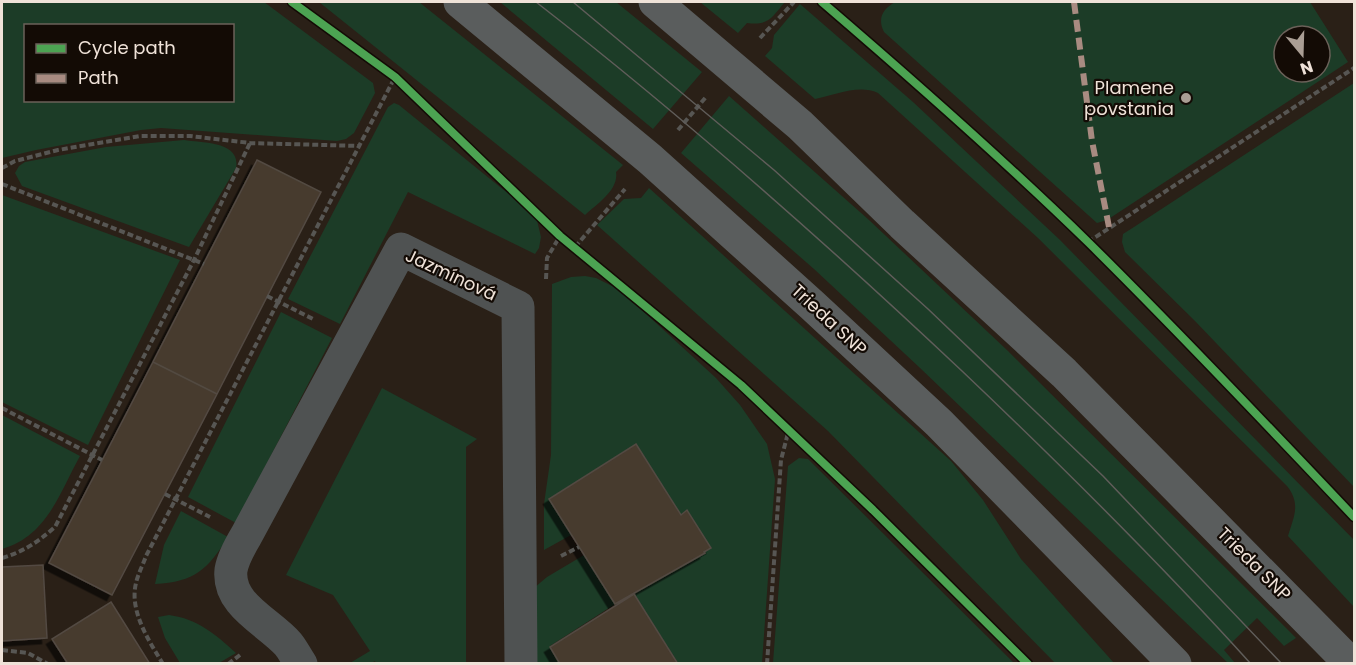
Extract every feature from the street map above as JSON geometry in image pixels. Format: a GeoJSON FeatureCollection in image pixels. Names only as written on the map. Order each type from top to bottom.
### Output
{"type":"FeatureCollection","features":[{"type":"Feature","properties":{"kind":"street","name":"Trieda SNP"},"geometry":{"type":"LineString","coordinates":[[460,2],[650,159],[812,305],[939,423],[1175,663]]}},
{"type":"Feature","properties":{"kind":"street","name":"Trieda SNP"},"geometry":{"type":"LineString","coordinates":[[655,2],[800,125],[902,224],[1064,373],[1351,663]]}},
{"type":"Feature","properties":{"kind":"street","name":"Jazmínová"},"geometry":{"type":"LineString","coordinates":[[301,663],[287,643],[240,601],[234,589],[231,571],[235,557],[246,536],[401,249],[518,307],[521,663]]}},
{"type":"Feature","properties":{"kind":"path"},"geometry":{"type":"LineString","coordinates":[[575,247],[733,66],[794,2]]}},
{"type":"Feature","properties":{"kind":"path"},"geometry":{"type":"LineString","coordinates":[[1088,242],[1354,68]]}},
{"type":"Feature","properties":{"kind":"path"},"geometry":{"type":"LineString","coordinates":[[386,70],[404,85]]}},
{"type":"Feature","properties":{"kind":"path"},"geometry":{"type":"LineString","coordinates":[[163,663],[151,645],[137,612],[135,586],[146,556],[395,77]]}},
{"type":"Feature","properties":{"kind":"path"},"geometry":{"type":"LineString","coordinates":[[2,168],[15,161],[58,150],[140,136],[190,136],[250,143],[360,146]]}},
{"type":"Feature","properties":{"kind":"path"},"geometry":{"type":"LineString","coordinates":[[2,558],[21,553],[39,542],[55,527],[194,260],[250,143]]}},
{"type":"Feature","properties":{"kind":"path"},"geometry":{"type":"LineString","coordinates":[[2,184],[204,264]]}},
{"type":"Feature","properties":{"kind":"path"},"geometry":{"type":"LineString","coordinates":[[552,228],[584,254]]}},
{"type":"Feature","properties":{"kind":"path"},"geometry":{"type":"LineString","coordinates":[[1080,234],[1096,251]]}},
{"type":"Feature","properties":{"kind":"path"},"geometry":{"type":"LineString","coordinates":[[267,296],[351,338]]}},
{"type":"Feature","properties":{"kind":"path"},"geometry":{"type":"LineString","coordinates":[[2,408],[102,460]]}},
{"type":"Feature","properties":{"kind":"path"},"geometry":{"type":"LineString","coordinates":[[781,422],[797,437]]}},
{"type":"Feature","properties":{"kind":"path"},"geometry":{"type":"LineString","coordinates":[[767,663],[781,460],[789,429]]}},
{"type":"Feature","properties":{"kind":"path"},"geometry":{"type":"LineString","coordinates":[[165,494],[246,536]]}},
{"type":"Feature","properties":{"kind":"path"},"geometry":{"type":"LineString","coordinates":[[2,650],[28,653],[48,663]]}},
{"type":"Feature","properties":{"kind":"green space"},"geometry":{"type":"Polygon","coordinates":[[[2,2],[264,2],[373,83],[375,93],[354,133],[346,139],[337,141],[161,128],[2,158],[2,2]]]}},
{"type":"Feature","properties":{"kind":"green space"},"geometry":{"type":"Polygon","coordinates":[[[319,2],[419,2],[623,165],[616,172],[611,191],[585,215],[319,2]]]}},
{"type":"Feature","properties":{"kind":"green space"},"geometry":{"type":"Polygon","coordinates":[[[500,2],[616,2],[702,72],[653,129],[500,2]]]}},
{"type":"Feature","properties":{"kind":"green space"},"geometry":{"type":"Polygon","coordinates":[[[700,2],[785,2],[765,22],[747,23],[738,33],[700,2]]]}},
{"type":"Feature","properties":{"kind":"green space"},"geometry":{"type":"Polygon","coordinates":[[[895,2],[1310,2],[1324,24],[1272,24],[1272,84],[1314,84],[1107,220],[1097,223],[884,32],[881,18],[884,11],[895,2]]]}},
{"type":"Feature","properties":{"kind":"green space"},"geometry":{"type":"Polygon","coordinates":[[[800,4],[913,102],[1060,240],[1354,540],[1354,607],[1288,536],[1295,504],[1287,486],[1038,238],[878,93],[855,90],[815,99],[765,56],[772,48],[774,35],[800,4]]]}},
{"type":"Feature","properties":{"kind":"green space"},"geometry":{"type":"Polygon","coordinates":[[[1332,37],[1348,62],[1332,72],[1332,37]]]}},
{"type":"Feature","properties":{"kind":"green space"},"geometry":{"type":"Polygon","coordinates":[[[1354,83],[1354,487],[1195,321],[1125,252],[1122,242],[1123,234],[1354,83]]]}},
{"type":"Feature","properties":{"kind":"green space"},"geometry":{"type":"Polygon","coordinates":[[[729,96],[869,220],[1008,351],[1296,638],[1284,646],[1257,618],[1224,650],[1235,663],[1228,663],[814,269],[681,153],[729,96]]]}},
{"type":"Feature","properties":{"kind":"green space"},"geometry":{"type":"Polygon","coordinates":[[[394,103],[535,212],[541,237],[539,248],[535,254],[408,192],[340,324],[288,299],[388,107],[394,103]]]}},
{"type":"Feature","properties":{"kind":"green space"},"geometry":{"type":"Polygon","coordinates":[[[184,140],[219,145],[233,153],[236,159],[236,168],[189,247],[22,186],[15,173],[25,162],[106,147],[184,140]]]}},
{"type":"Feature","properties":{"kind":"green space"},"geometry":{"type":"Polygon","coordinates":[[[649,188],[951,461],[983,500],[1021,559],[1114,663],[1055,663],[828,431],[597,225],[624,199],[641,198],[649,188]]]}},
{"type":"Feature","properties":{"kind":"green space"},"geometry":{"type":"Polygon","coordinates":[[[2,195],[180,260],[88,445],[2,402],[2,195]]]}},
{"type":"Feature","properties":{"kind":"green space"},"geometry":{"type":"Polygon","coordinates":[[[571,277],[596,278],[620,290],[716,378],[740,405],[767,444],[775,479],[762,663],[678,663],[634,594],[705,553],[687,510],[681,515],[636,444],[549,499],[571,535],[544,550],[544,504],[551,455],[552,284],[571,277]]]}},
{"type":"Feature","properties":{"kind":"green space"},"geometry":{"type":"Polygon","coordinates":[[[281,312],[332,338],[236,523],[188,497],[281,312]]]}},
{"type":"Feature","properties":{"kind":"green space"},"geometry":{"type":"Polygon","coordinates":[[[382,388],[477,439],[466,447],[466,663],[376,664],[375,661],[350,663],[370,651],[333,595],[286,575],[382,388]]]}},
{"type":"Feature","properties":{"kind":"green space"},"geometry":{"type":"Polygon","coordinates":[[[2,415],[80,456],[58,499],[41,524],[17,543],[2,549],[2,415]]]}},
{"type":"Feature","properties":{"kind":"green space"},"geometry":{"type":"Polygon","coordinates":[[[799,458],[808,459],[1014,663],[773,663],[788,466],[799,458]]]}},
{"type":"Feature","properties":{"kind":"green space"},"geometry":{"type":"Polygon","coordinates":[[[181,511],[228,537],[214,558],[199,572],[169,583],[155,584],[164,545],[181,511]]]}},
{"type":"Feature","properties":{"kind":"green space"},"geometry":{"type":"Polygon","coordinates":[[[584,555],[615,604],[550,646],[560,663],[533,664],[534,588],[547,577],[584,555]]]}},
{"type":"Feature","properties":{"kind":"green space"},"geometry":{"type":"Polygon","coordinates":[[[169,615],[197,624],[236,653],[219,663],[180,663],[165,638],[158,617],[169,615]]]}},
{"type":"Feature","properties":{"kind":"building"},"geometry":{"type":"Polygon","coordinates":[[[257,160],[321,192],[217,394],[153,362],[257,160]]]}},
{"type":"Feature","properties":{"kind":"building"},"geometry":{"type":"Polygon","coordinates":[[[153,362],[217,394],[112,595],[49,563],[153,362]]]}},
{"type":"Feature","properties":{"kind":"building"},"geometry":{"type":"Polygon","coordinates":[[[636,444],[681,515],[687,510],[711,548],[615,604],[549,499],[636,444]]]}},
{"type":"Feature","properties":{"kind":"building"},"geometry":{"type":"Polygon","coordinates":[[[43,565],[47,638],[2,641],[2,567],[43,565]]]}},
{"type":"Feature","properties":{"kind":"building"},"geometry":{"type":"Polygon","coordinates":[[[634,594],[678,664],[560,664],[550,647],[634,594]]]}},
{"type":"Feature","properties":{"kind":"building"},"geometry":{"type":"Polygon","coordinates":[[[111,602],[150,664],[68,664],[52,639],[111,602]]]}},
{"type":"Feature","properties":{"kind":"tram line"},"geometry":{"type":"LineString","coordinates":[[536,2],[700,135],[910,323],[1109,514],[1251,664]]}},
{"type":"Feature","properties":{"kind":"tram line"},"geometry":{"type":"LineString","coordinates":[[573,2],[774,170],[928,309],[1103,476],[1282,664]]}},
{"type":"Feature","properties":{"kind":"marked path"},"geometry":{"type":"LineString","coordinates":[[1074,2],[1092,141],[1109,227]]}},
{"type":"Feature","properties":{"kind":"cycle path"},"geometry":{"type":"LineString","coordinates":[[292,2],[395,77],[560,236],[741,385],[873,510],[1028,664]]}},
{"type":"Feature","properties":{"kind":"cycle path"},"geometry":{"type":"LineString","coordinates":[[822,2],[957,120],[1089,243],[1354,517]]}},
{"type":"Feature","properties":{"kind":"place","name":"Plamene povstania"},"geometry":{"type":"Point","coordinates":[1186,98]}}]}
